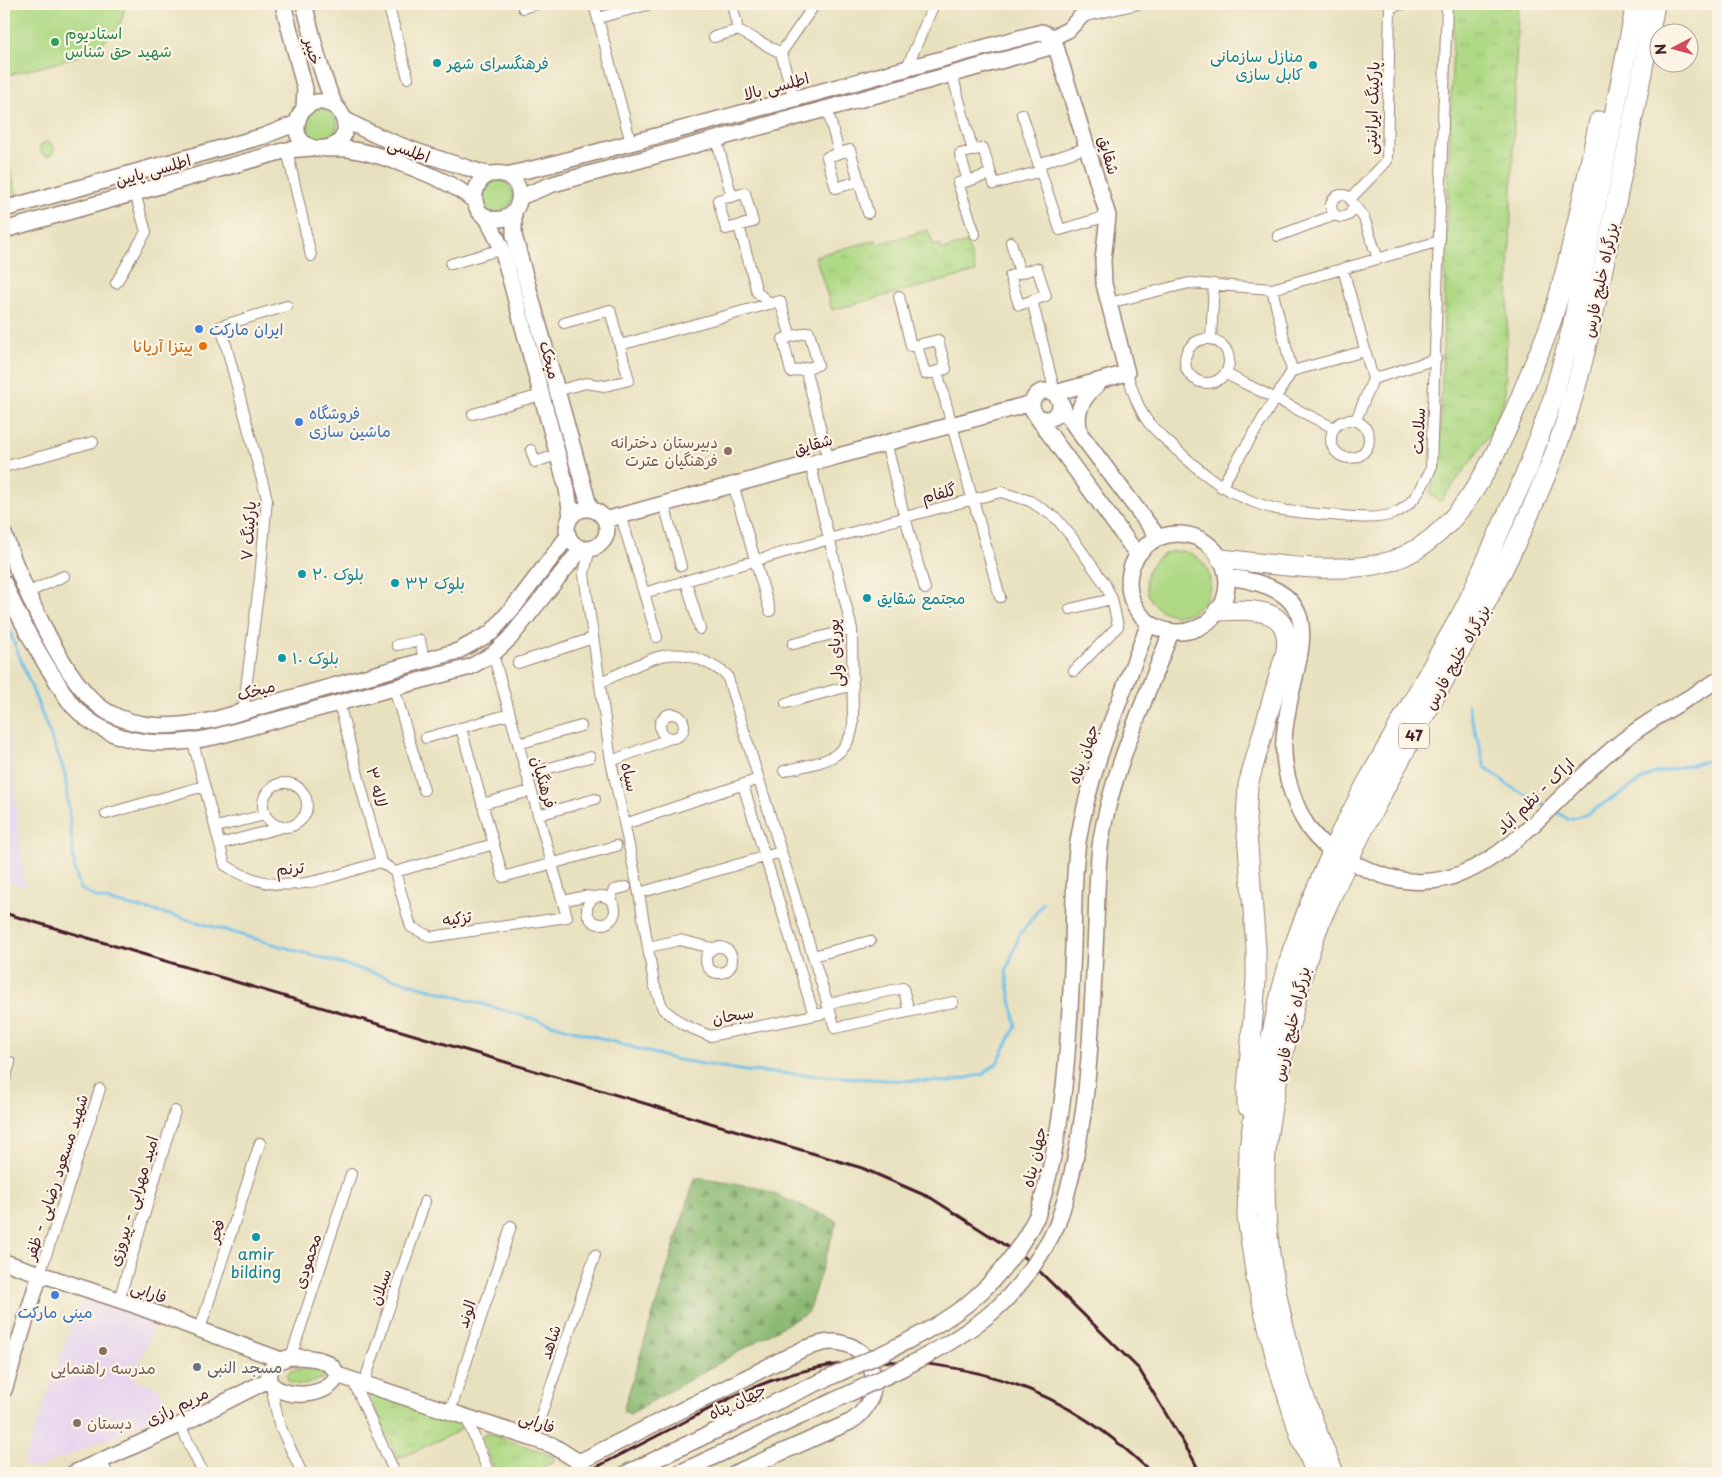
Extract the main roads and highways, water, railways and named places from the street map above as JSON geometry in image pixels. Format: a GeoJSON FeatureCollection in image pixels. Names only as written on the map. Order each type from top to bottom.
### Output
{"type":"FeatureCollection","features":[{"type":"Feature","properties":{"kind":"highway","name":"بزرگراه خلیج فارس"},"geometry":{"type":"LineString","coordinates":[[1316,1473],[1301,1438],[1277,1363],[1256,1278],[1247,1217],[1249,1149],[1254,1113],[1281,992],[1292,951],[1309,906],[1339,836],[1364,788],[1466,606],[1528,468],[1553,398],[1572,327],[1636,4]]}},
{"type":"Feature","properties":{"kind":"highway","name":"بزرگراه خلیج فارس"},"geometry":{"type":"LineString","coordinates":[[1334,1473],[1315,1430],[1292,1357],[1273,1272],[1265,1207],[1265,1168],[1270,1116],[1281,1065],[1308,953],[1324,911],[1380,797],[1481,616],[1548,472],[1570,406],[1591,331],[1655,4]]}},
{"type":"Feature","properties":{"kind":"highway"},"geometry":{"type":"LineString","coordinates":[[1224,568],[1345,567],[1380,563],[1411,552],[1446,526],[1488,469],[1552,317],[1611,70],[1628,38]]}},
{"type":"Feature","properties":{"kind":"highway"},"geometry":{"type":"LineString","coordinates":[[1218,611],[1250,610],[1272,614],[1283,624],[1288,637],[1286,651],[1248,785],[1246,821],[1256,956],[1256,981],[1247,1088],[1249,1149]]}},
{"type":"Feature","properties":{"kind":"waterway"},"geometry":{"type":"LineString","coordinates":[[4,617],[65,773],[75,872],[81,889],[97,898],[179,917],[673,1059],[746,1071],[887,1080],[950,1082],[984,1074],[997,1063],[1016,1026],[1006,972],[1019,936],[1043,903]]}},
{"type":"Feature","properties":{"kind":"waterway"},"geometry":{"type":"LineString","coordinates":[[1468,705],[1485,767],[1511,787],[1545,805]]}},
{"type":"Feature","properties":{"kind":"waterway"},"geometry":{"type":"LineString","coordinates":[[1555,811],[1568,819],[1585,815],[1652,774],[1718,758]]}},
{"type":"Feature","properties":{"kind":"railway"},"geometry":{"type":"LineString","coordinates":[[4,913],[862,1168],[931,1198],[1028,1260],[1139,1369],[1200,1473]]}},
{"type":"Feature","properties":{"kind":"railway"},"geometry":{"type":"LineString","coordinates":[[585,1473],[722,1402],[767,1382],[817,1368],[856,1363],[896,1362],[936,1365],[976,1373],[1014,1384],[1051,1400],[1103,1431],[1152,1473]]}},
{"type":"Feature","properties":{"kind":"place","name":"استادیوم شهید حق شناس"},"geometry":{"type":"Point","coordinates":[55,42]}},
{"type":"Feature","properties":{"kind":"place","name":"فرهنگسرای شهر"},"geometry":{"type":"Point","coordinates":[437,63]}},
{"type":"Feature","properties":{"kind":"place","name":"منازل سازمانی کابل سازی"},"geometry":{"type":"Point","coordinates":[1313,65]}},
{"type":"Feature","properties":{"kind":"place","name":"ایران مارکت"},"geometry":{"type":"Point","coordinates":[199,329]}},
{"type":"Feature","properties":{"kind":"place","name":"پیتزا آریانا"},"geometry":{"type":"Point","coordinates":[203,346]}},
{"type":"Feature","properties":{"kind":"place","name":"فروشگاه ماشین سازی"},"geometry":{"type":"Point","coordinates":[299,422]}},
{"type":"Feature","properties":{"kind":"place","name":"دبیرستان دخترانه فرهنگیان عترت"},"geometry":{"type":"Point","coordinates":[728,451]}},
{"type":"Feature","properties":{"kind":"place","name":"بلوک ۲۰"},"geometry":{"type":"Point","coordinates":[302,574]}},
{"type":"Feature","properties":{"kind":"place","name":"بلوک ۳۲"},"geometry":{"type":"Point","coordinates":[395,583]}},
{"type":"Feature","properties":{"kind":"place","name":"مجتمع شقایق"},"geometry":{"type":"Point","coordinates":[867,598]}},
{"type":"Feature","properties":{"kind":"place","name":"بلوک ۱۰"},"geometry":{"type":"Point","coordinates":[282,658]}},
{"type":"Feature","properties":{"kind":"place","name":"amir bilding"},"geometry":{"type":"Point","coordinates":[256,1237]}},
{"type":"Feature","properties":{"kind":"place","name":"مینی مارکت"},"geometry":{"type":"Point","coordinates":[55,1295]}},
{"type":"Feature","properties":{"kind":"place","name":"مدرسه راهنمایی"},"geometry":{"type":"Point","coordinates":[103,1351]}},
{"type":"Feature","properties":{"kind":"place","name":"مسجد النبی"},"geometry":{"type":"Point","coordinates":[197,1367]}},
{"type":"Feature","properties":{"kind":"place","name":"دبستان"},"geometry":{"type":"Point","coordinates":[77,1423]}}]}
